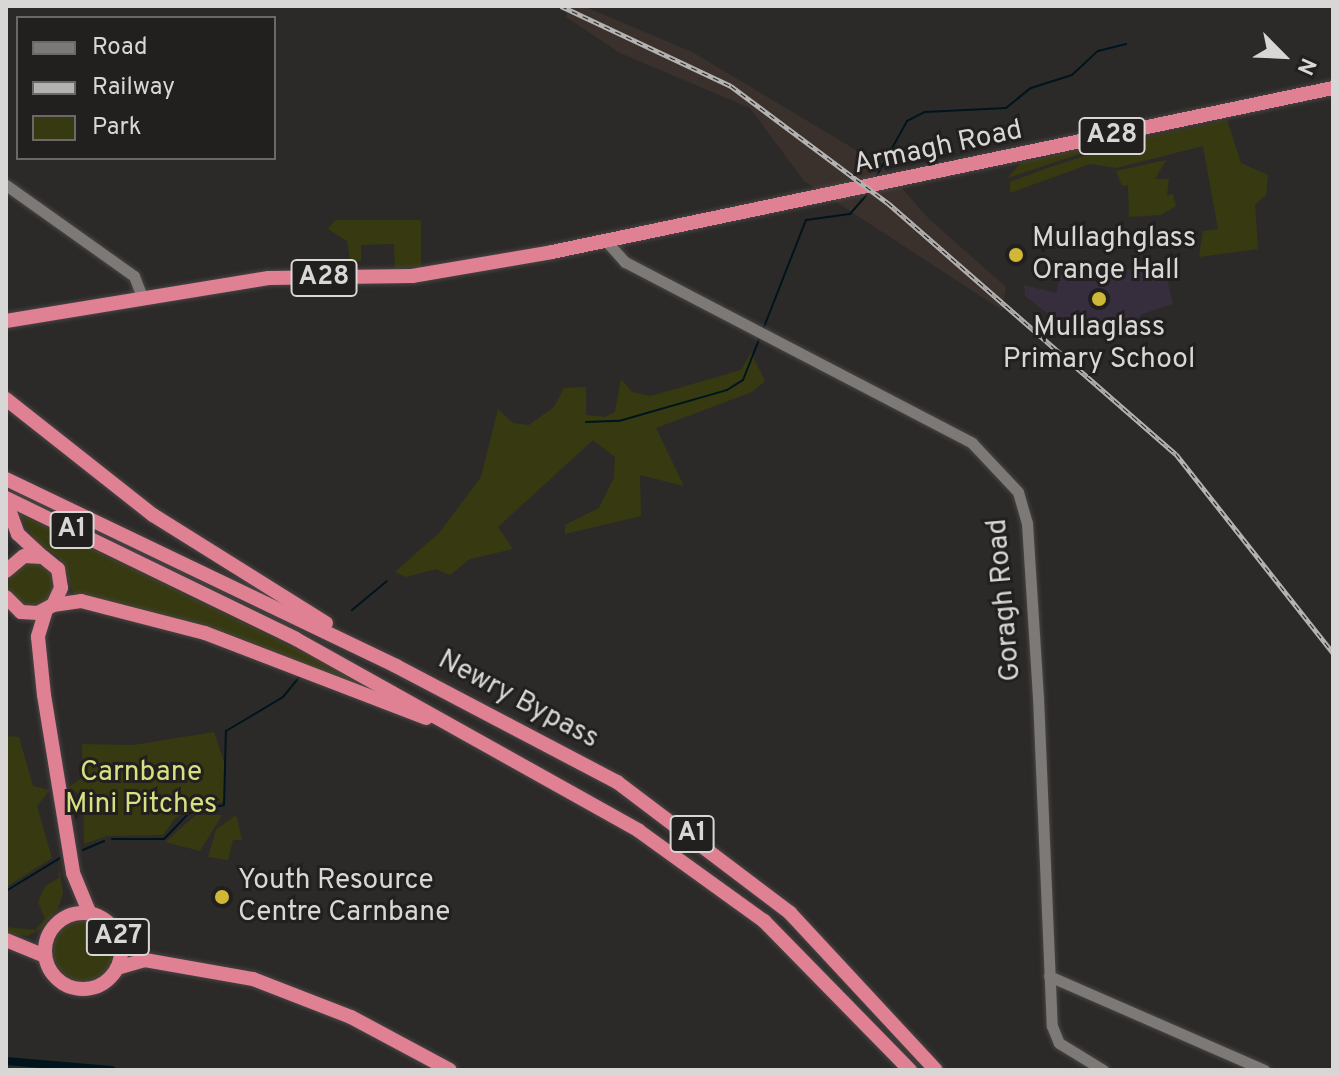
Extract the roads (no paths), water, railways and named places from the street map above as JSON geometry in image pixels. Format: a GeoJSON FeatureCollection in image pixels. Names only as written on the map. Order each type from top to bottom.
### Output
{"type":"FeatureCollection","features":[{"type":"Feature","properties":{"kind":"highway","name":"Armagh Road"},"geometry":{"type":"LineString","coordinates":[[142,297],[269,278],[412,276],[552,252],[856,192],[1333,88]]}},
{"type":"Feature","properties":{"kind":"highway","name":"A28"},"geometry":{"type":"LineString","coordinates":[[6,321],[142,297]]}},
{"type":"Feature","properties":{"kind":"highway"},"geometry":{"type":"LineString","coordinates":[[6,399],[163,522],[396,666]]}},
{"type":"Feature","properties":{"kind":"highway","name":"Newry Bypass"},"geometry":{"type":"LineString","coordinates":[[6,479],[396,666],[566,753],[708,845],[832,953],[936,1070]]}},
{"type":"Feature","properties":{"kind":"highway","name":"Newry Bypass"},"geometry":{"type":"LineString","coordinates":[[6,498],[296,639],[518,758],[639,831],[764,921],[910,1070]]}},
{"type":"Feature","properties":{"kind":"highway","name":"A27"},"geometry":{"type":"LineString","coordinates":[[7,504],[18,534],[61,578],[38,637]]}},
{"type":"Feature","properties":{"kind":"highway"},"geometry":{"type":"LineString","coordinates":[[7,569],[18,534]]}},
{"type":"Feature","properties":{"kind":"highway"},"geometry":{"type":"LineString","coordinates":[[7,569],[24,556],[43,557]]}},
{"type":"Feature","properties":{"kind":"highway","name":"A27"},"geometry":{"type":"LineString","coordinates":[[6,597],[38,637],[73,873],[71,897],[47,937],[45,956],[51,974],[78,989],[99,986],[117,968],[145,960],[292,991],[450,1070]]}},
{"type":"Feature","properties":{"kind":"highway"},"geometry":{"type":"LineString","coordinates":[[21,612],[81,601],[205,633],[369,693],[518,758]]}},
{"type":"Feature","properties":{"kind":"highway","name":"A27"},"geometry":{"type":"LineString","coordinates":[[73,873],[90,914],[145,960]]}},
{"type":"Feature","properties":{"kind":"highway","name":"A27"},"geometry":{"type":"LineString","coordinates":[[59,921],[90,914]]}},
{"type":"Feature","properties":{"kind":"highway","name":"A27"},"geometry":{"type":"LineString","coordinates":[[117,935],[117,968]]}},
{"type":"Feature","properties":{"kind":"highway","name":"A27"},"geometry":{"type":"LineString","coordinates":[[12,941],[47,937]]}},
{"type":"Feature","properties":{"kind":"highway","name":"A27"},"geometry":{"type":"LineString","coordinates":[[12,941],[45,956]]}},
{"type":"Feature","properties":{"kind":"street"},"geometry":{"type":"LineString","coordinates":[[6,185],[134,276],[142,297]]}},
{"type":"Feature","properties":{"kind":"street","name":"Goragh Road"},"geometry":{"type":"LineString","coordinates":[[606,241],[625,262],[972,443],[1018,492],[1028,537],[1049,976],[1056,1038],[1103,1070]]}},
{"type":"Feature","properties":{"kind":"street"},"geometry":{"type":"LineString","coordinates":[[1049,976],[1264,1070]]}},
{"type":"Feature","properties":{"kind":"waterway"},"geometry":{"type":"LineString","coordinates":[[875,179],[907,121],[925,112],[1006,108],[1031,88],[1072,75],[1098,51],[1126,44]]}},
{"type":"Feature","properties":{"kind":"waterway"},"geometry":{"type":"LineString","coordinates":[[764,327],[806,220],[850,214],[869,192]]}},
{"type":"Feature","properties":{"kind":"waterway"},"geometry":{"type":"LineString","coordinates":[[586,422],[619,421],[727,390],[743,380],[760,337]]}},
{"type":"Feature","properties":{"kind":"waterway"},"geometry":{"type":"LineString","coordinates":[[352,610],[387,581]]}},
{"type":"Feature","properties":{"kind":"waterway"},"geometry":{"type":"LineString","coordinates":[[112,839],[164,839],[189,813],[224,805],[226,731],[283,697],[299,677]]}},
{"type":"Feature","properties":{"kind":"waterway"},"geometry":{"type":"LineString","coordinates":[[83,850],[104,841]]}},
{"type":"Feature","properties":{"kind":"waterway"},"geometry":{"type":"LineString","coordinates":[[6,891],[60,858]]}},
{"type":"Feature","properties":{"kind":"waterway"},"geometry":{"type":"LineString","coordinates":[[6,1061],[112,1070]]}},
{"type":"Feature","properties":{"kind":"railway"},"geometry":{"type":"LineString","coordinates":[[561,6],[731,86],[888,203],[1176,454],[1333,653]]}},
{"type":"Feature","properties":{"kind":"place","name":"Mullaghglass Orange Hall"},"geometry":{"type":"Point","coordinates":[1016,255]}},
{"type":"Feature","properties":{"kind":"place","name":"Mullaglass Primary School"},"geometry":{"type":"Point","coordinates":[1099,299]}},
{"type":"Feature","properties":{"kind":"place","name":"Youth Resource Centre Carnbane"},"geometry":{"type":"Point","coordinates":[222,897]}},
{"type":"Feature","properties":{"kind":"park label","name":"Carnbane Mini Pitches"},"geometry":{"type":"Point","coordinates":[141,789]}}]}
